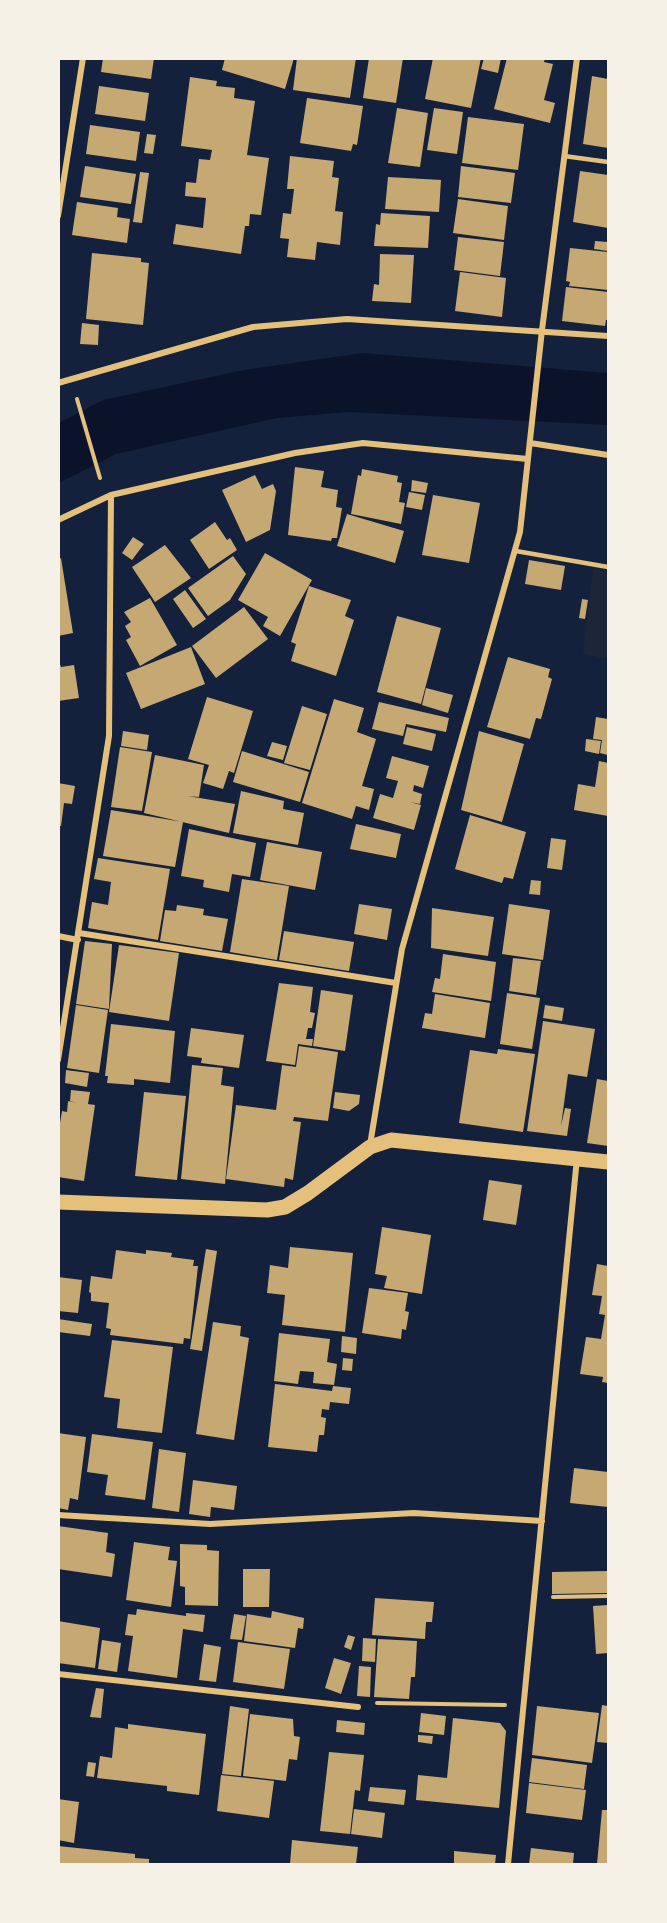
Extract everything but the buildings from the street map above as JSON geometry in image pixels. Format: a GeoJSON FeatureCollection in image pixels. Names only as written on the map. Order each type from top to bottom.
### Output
{"type":"FeatureCollection","features":[{"type":"Feature","properties":{"kind":"main road"},"geometry":{"type":"LineString","coordinates":[[58,1202],[276,1209],[285,1207],[308,1193],[370,1147],[391,1140],[609,1162]]}},
{"type":"Feature","properties":{"kind":"street"},"geometry":{"type":"LineString","coordinates":[[58,216],[83,58]]}},
{"type":"Feature","properties":{"kind":"street"},"geometry":{"type":"LineString","coordinates":[[370,1147],[402,950],[520,532],[542,330],[577,58]]}},
{"type":"Feature","properties":{"kind":"street"},"geometry":{"type":"LineString","coordinates":[[58,383],[252,327],[347,319],[609,336]]}},
{"type":"Feature","properties":{"kind":"street"},"geometry":{"type":"LineString","coordinates":[[58,520],[111,495],[295,453],[363,443],[528,459]]}},
{"type":"Feature","properties":{"kind":"street"},"geometry":{"type":"LineString","coordinates":[[530,443],[609,455]]}},
{"type":"Feature","properties":{"kind":"street"},"geometry":{"type":"LineString","coordinates":[[58,1060],[109,736],[111,495]]}},
{"type":"Feature","properties":{"kind":"street"},"geometry":{"type":"LineString","coordinates":[[79,933],[396,983]]}},
{"type":"Feature","properties":{"kind":"street"},"geometry":{"type":"LineString","coordinates":[[58,936],[78,940]]}},
{"type":"Feature","properties":{"kind":"street"},"geometry":{"type":"LineString","coordinates":[[508,1864],[577,1158]]}},
{"type":"Feature","properties":{"kind":"street"},"geometry":{"type":"LineString","coordinates":[[58,1515],[210,1524],[414,1513],[542,1521]]}},
{"type":"Feature","properties":{"kind":"street"},"geometry":{"type":"LineString","coordinates":[[58,1674],[358,1707]]}},
{"type":"Feature","properties":{"kind":"lane"},"geometry":{"type":"LineString","coordinates":[[564,156],[609,162]]}},
{"type":"Feature","properties":{"kind":"lane"},"geometry":{"type":"LineString","coordinates":[[516,551],[609,567]]}},
{"type":"Feature","properties":{"kind":"path"},"geometry":{"type":"LineString","coordinates":[[76,397],[103,488]]}},
{"type":"Feature","properties":{"kind":"path"},"geometry":{"type":"LineString","coordinates":[[534,1598],[609,1596]]}},
{"type":"Feature","properties":{"kind":"path"},"geometry":{"type":"LineString","coordinates":[[358,1707],[372,1703],[524,1705]]}},
{"type":"Feature","properties":{"kind":"shaded area"},"geometry":{"type":"Polygon","coordinates":[[[363,353],[608,373],[608,425],[349,412],[277,418],[116,454],[59,483],[59,423],[103,400],[244,370],[363,353]]]}},
{"type":"Feature","properties":{"kind":"shaded area"},"geometry":{"type":"Polygon","coordinates":[[[593,569],[608,572],[608,659],[583,654],[593,569]]]}}]}
